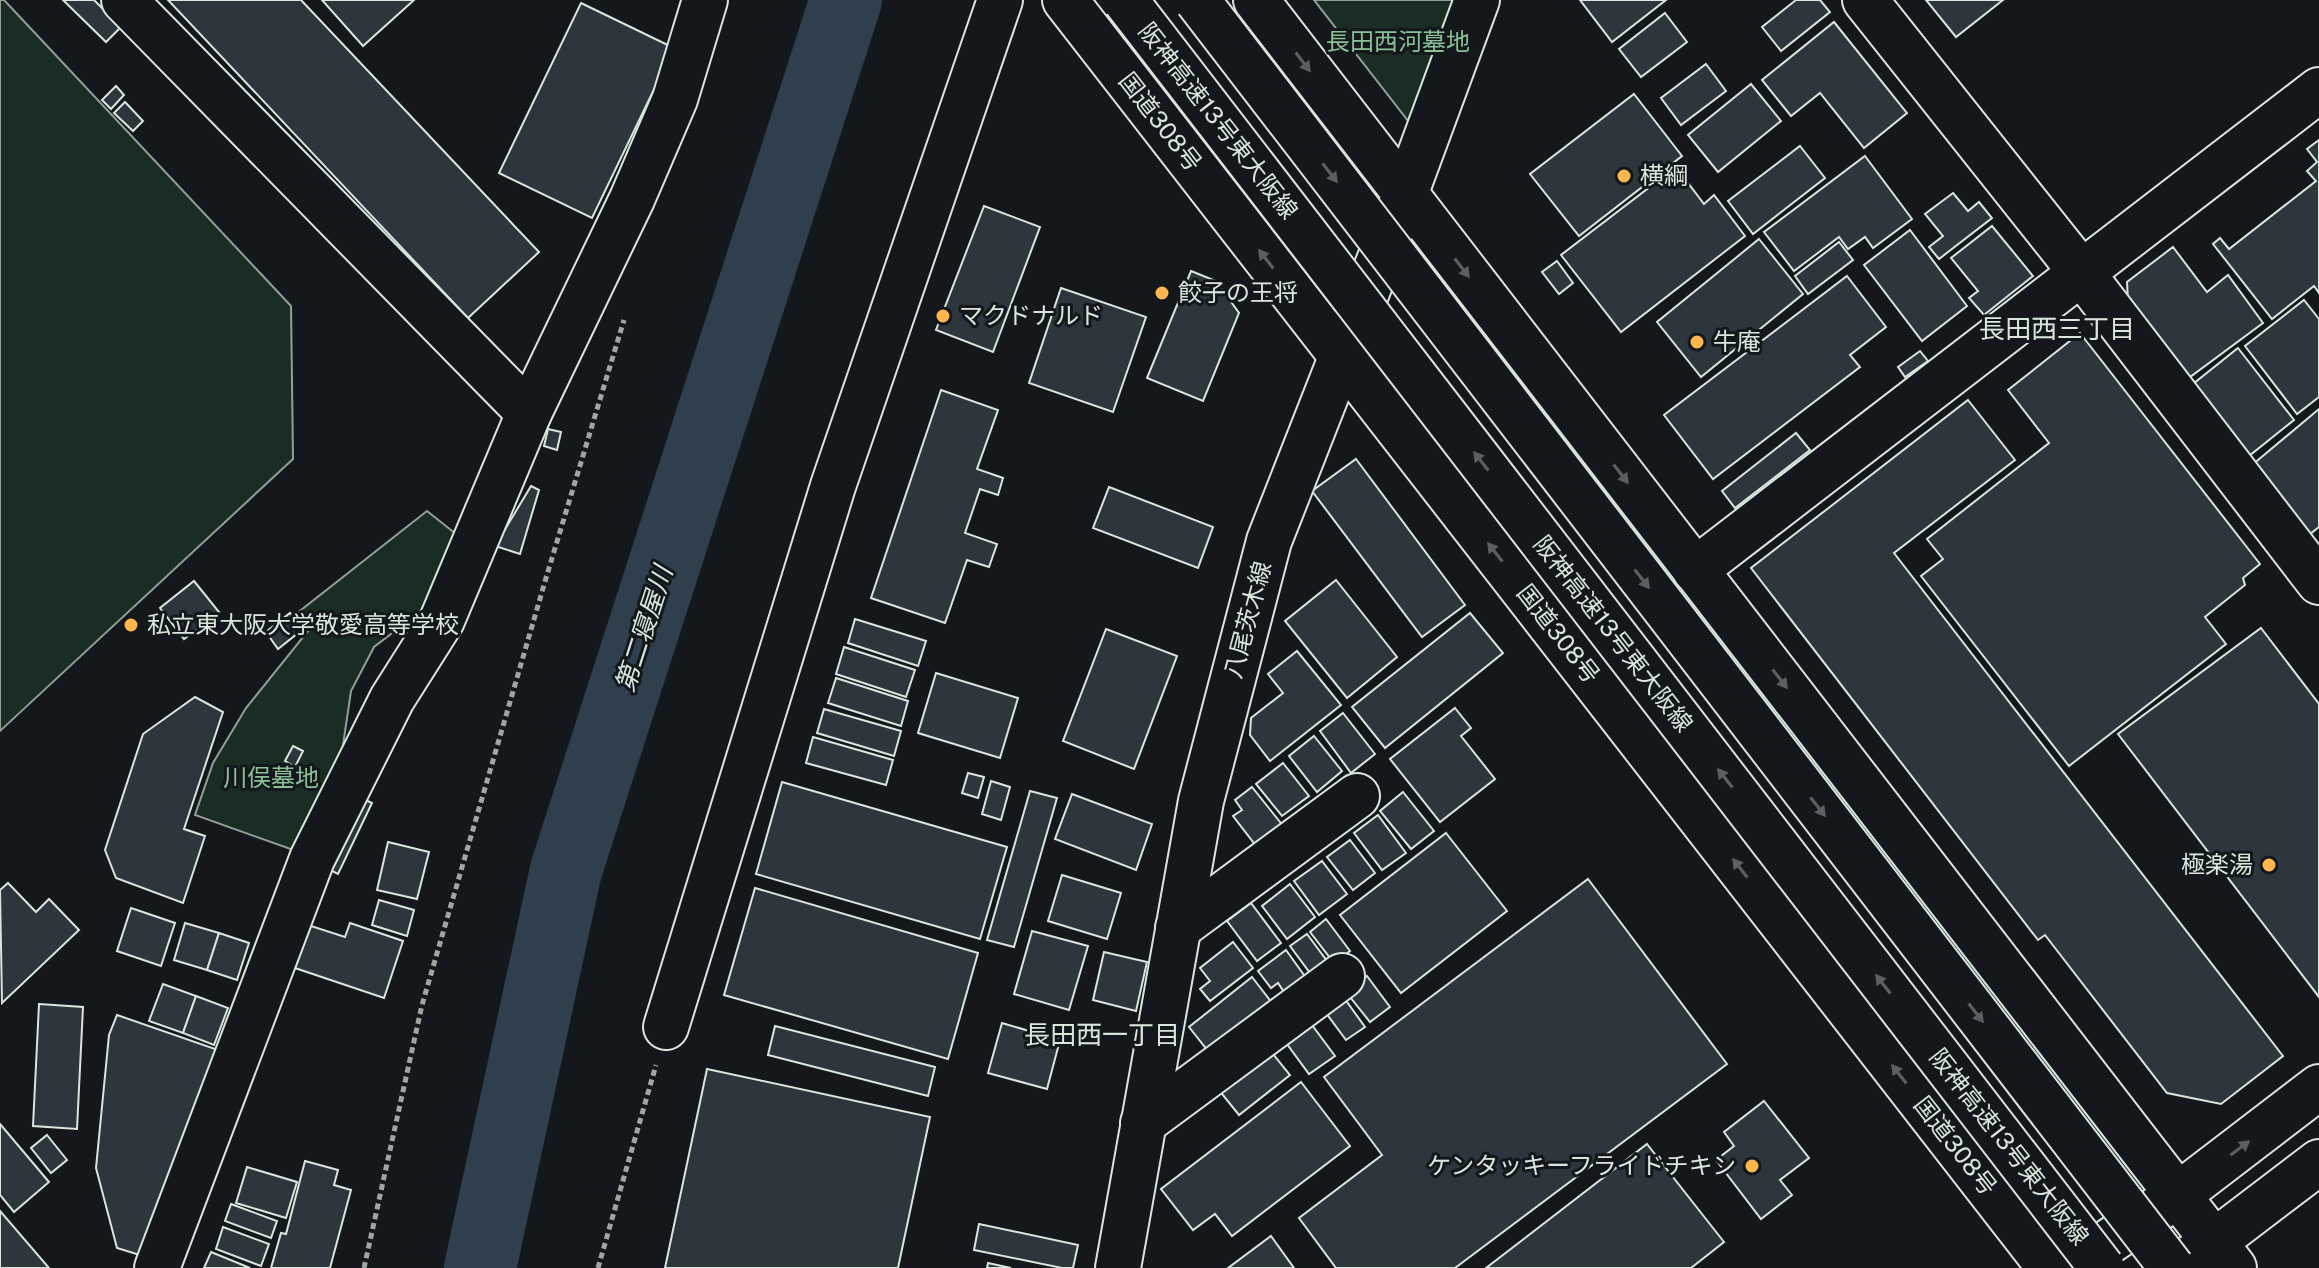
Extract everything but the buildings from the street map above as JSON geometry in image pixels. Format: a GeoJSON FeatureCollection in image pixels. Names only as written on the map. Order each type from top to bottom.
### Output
{"type":"FeatureCollection","features":[{"type":"Feature","properties":{"kind":"main road"},"geometry":{"type":"LineString","coordinates":[[124,0],[529,413]]}},
{"type":"Feature","properties":{"kind":"main road"},"geometry":{"type":"LineString","coordinates":[[157,1268],[312,859],[392,699],[442,620],[529,413],[632,199],[669,113],[705,0]]}},
{"type":"Feature","properties":{"kind":"main road"},"geometry":{"type":"LineString","coordinates":[[666,1027],[833,486],[1000,0]]}},
{"type":"Feature","properties":{"kind":"main road","name":"国道308号"},"geometry":{"type":"LineString","coordinates":[[1065,0],[2050,1268]]}},
{"type":"Feature","properties":{"kind":"main road","name":"阪神高速13号東大阪線"},"geometry":{"type":"LineString","coordinates":[[1125,0],[2102,1268]]}},
{"type":"Feature","properties":{"kind":"main road"},"geometry":{"type":"LineString","coordinates":[[1197,0],[2174,1268],[2224,1255],[2319,1162]]}},
{"type":"Feature","properties":{"kind":"main road"},"geometry":{"type":"LineString","coordinates":[[1256,0],[2224,1255]]}},
{"type":"Feature","properties":{"kind":"main road","name":"八尾茨木線"},"geometry":{"type":"LineString","coordinates":[[1120,1266],[1201,801],[1269,541],[1405,195],[1477,0]]}},
{"type":"Feature","properties":{"kind":"main road"},"geometry":{"type":"LineString","coordinates":[[1865,0],[2315,568]]}},
{"type":"Feature","properties":{"kind":"main road"},"geometry":{"type":"LineString","coordinates":[[1695,570],[2319,90]]}},
{"type":"Feature","properties":{"kind":"main road"},"geometry":{"type":"LineString","coordinates":[[1178,928],[1357,796]]}},
{"type":"Feature","properties":{"kind":"main road"},"geometry":{"type":"LineString","coordinates":[[1143,1123],[1342,976]]}},
{"type":"Feature","properties":{"kind":"main road"},"geometry":{"type":"LineString","coordinates":[[2070,1268],[2178,1195],[2319,1087]]}},
{"type":"Feature","properties":{"kind":"path"},"geometry":{"type":"LineString","coordinates":[[364,1268],[422,1005],[627,312]]}},
{"type":"Feature","properties":{"kind":"path"},"geometry":{"type":"LineString","coordinates":[[598,1268],[666,1027]]}},
{"type":"Feature","properties":{"kind":"green space"},"geometry":{"type":"Polygon","coordinates":[[[0,0],[4,0],[291,306],[293,459],[0,731],[0,0]]]}},
{"type":"Feature","properties":{"kind":"green space","name":"長田西河墓地"},"geometry":{"type":"Polygon","coordinates":[[[1314,0],[1461,0],[1409,122],[1314,0]]]}},
{"type":"Feature","properties":{"kind":"green space","name":"川俣墓地"},"geometry":{"type":"Polygon","coordinates":[[[427,511],[456,534],[425,608],[374,647],[351,691],[339,772],[299,852],[195,815],[213,763],[246,708],[308,631],[296,614],[427,511]]]}},
{"type":"Feature","properties":{"kind":"waterway","name":"第二寝屋川"},"geometry":{"type":"LineString","coordinates":[[480,1268],[566,870],[846,0]]}},
{"type":"Feature","properties":{"kind":"place","name":"横綱"},"geometry":{"type":"Point","coordinates":[1624,176]}},
{"type":"Feature","properties":{"kind":"place","name":"餃子の王将"},"geometry":{"type":"Point","coordinates":[1162,293]}},
{"type":"Feature","properties":{"kind":"place","name":"マクドナルド"},"geometry":{"type":"Point","coordinates":[943,316]}},
{"type":"Feature","properties":{"kind":"place","name":"牛庵"},"geometry":{"type":"Point","coordinates":[1697,342]}},
{"type":"Feature","properties":{"kind":"place","name":"私立東大阪大学敬愛高等学校"},"geometry":{"type":"Point","coordinates":[131,625]}},
{"type":"Feature","properties":{"kind":"place","name":"極楽湯"},"geometry":{"type":"Point","coordinates":[2269,865]}},
{"type":"Feature","properties":{"kind":"place","name":"ケンタッキーフライドチキン"},"geometry":{"type":"Point","coordinates":[1752,1166]}},
{"type":"Feature","properties":{"kind":"district","name":"長田西三丁目"},"geometry":{"type":"Point","coordinates":[2057,329]}},
{"type":"Feature","properties":{"kind":"district","name":"長田西一丁目"},"geometry":{"type":"Point","coordinates":[1102,1035]}}]}
